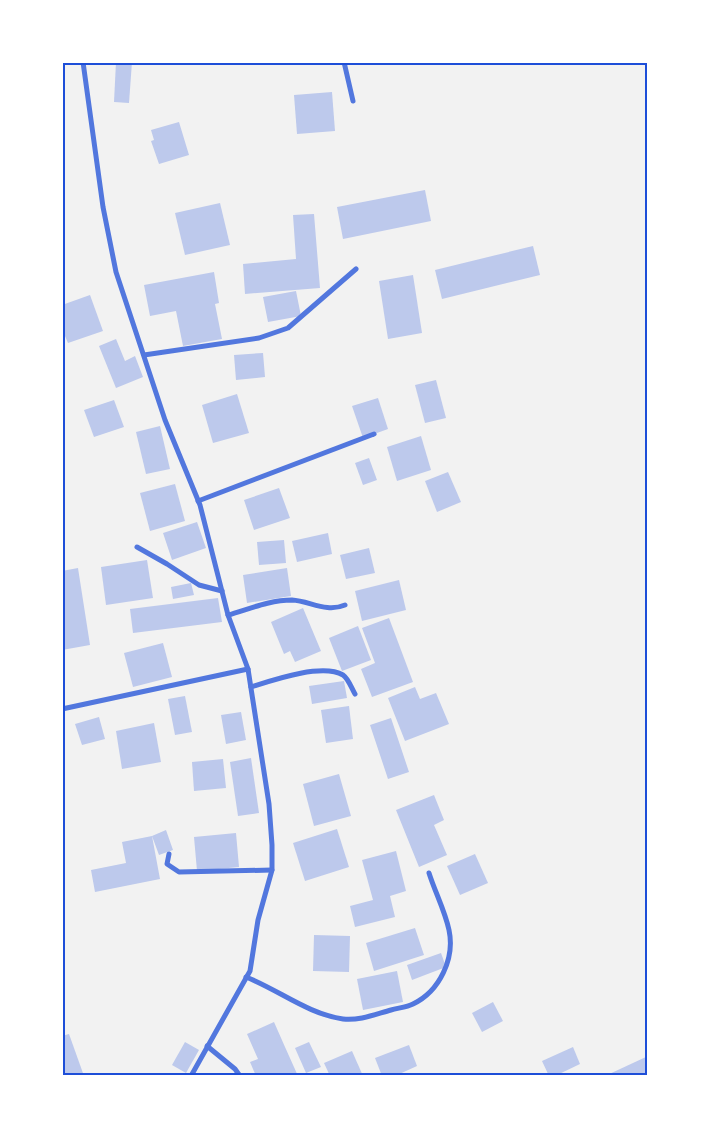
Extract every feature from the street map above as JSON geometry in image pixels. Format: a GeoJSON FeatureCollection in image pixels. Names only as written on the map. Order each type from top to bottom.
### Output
{"type":"FeatureCollection","features":[{"type":"Feature","properties":{"kind":"street"},"geometry":{"type":"LineString","coordinates":[[83,62],[105,216],[116,272],[165,420],[198,501],[228,615],[248,669],[269,804],[272,870],[258,920],[250,971],[191,1076]]}},
{"type":"Feature","properties":{"kind":"street"},"geometry":{"type":"LineString","coordinates":[[344,62],[353,101]]}},
{"type":"Feature","properties":{"kind":"street"},"geometry":{"type":"LineString","coordinates":[[144,355],[259,338],[288,328],[356,269]]}},
{"type":"Feature","properties":{"kind":"street"},"geometry":{"type":"LineString","coordinates":[[198,501],[374,434]]}},
{"type":"Feature","properties":{"kind":"street"},"geometry":{"type":"LineString","coordinates":[[137,547],[199,584],[222,591]]}},
{"type":"Feature","properties":{"kind":"street"},"geometry":{"type":"LineString","coordinates":[[228,615],[276,601],[294,600],[318,606],[337,608],[345,605]]}},
{"type":"Feature","properties":{"kind":"street"},"geometry":{"type":"LineString","coordinates":[[62,709],[248,669]]}},
{"type":"Feature","properties":{"kind":"street"},"geometry":{"type":"LineString","coordinates":[[251,686],[314,671],[330,670],[344,676],[355,694]]}},
{"type":"Feature","properties":{"kind":"street"},"geometry":{"type":"LineString","coordinates":[[169,854],[168,864],[179,872],[272,870]]}},
{"type":"Feature","properties":{"kind":"street"},"geometry":{"type":"LineString","coordinates":[[246,977],[319,1013],[344,1019],[356,1019],[414,1004],[441,979],[449,959],[451,947],[449,930],[429,873]]}},
{"type":"Feature","properties":{"kind":"street"},"geometry":{"type":"LineString","coordinates":[[208,1046],[235,1069],[240,1076]]}},
{"type":"Feature","properties":{"kind":"building"},"geometry":{"type":"Polygon","coordinates":[[[116,62],[132,62],[129,103],[114,102],[116,62]]]}},
{"type":"Feature","properties":{"kind":"building"},"geometry":{"type":"Polygon","coordinates":[[[332,92],[335,131],[297,134],[294,95],[332,92]]]}},
{"type":"Feature","properties":{"kind":"building"},"geometry":{"type":"Polygon","coordinates":[[[179,122],[189,155],[159,164],[151,141],[154,140],[151,130],[179,122]]]}},
{"type":"Feature","properties":{"kind":"building"},"geometry":{"type":"Polygon","coordinates":[[[425,190],[431,221],[343,239],[337,207],[425,190]]]}},
{"type":"Feature","properties":{"kind":"building"},"geometry":{"type":"Polygon","coordinates":[[[220,203],[230,245],[185,255],[175,213],[220,203]]]}},
{"type":"Feature","properties":{"kind":"building"},"geometry":{"type":"Polygon","coordinates":[[[314,214],[320,288],[245,294],[243,264],[296,259],[293,215],[314,214]]]}},
{"type":"Feature","properties":{"kind":"building"},"geometry":{"type":"Polygon","coordinates":[[[533,246],[540,275],[442,299],[435,270],[533,246]]]}},
{"type":"Feature","properties":{"kind":"building"},"geometry":{"type":"Polygon","coordinates":[[[214,272],[219,303],[215,304],[222,339],[183,346],[176,311],[150,316],[144,285],[214,272]]]}},
{"type":"Feature","properties":{"kind":"building"},"geometry":{"type":"Polygon","coordinates":[[[413,275],[422,333],[388,339],[379,281],[413,275]]]}},
{"type":"Feature","properties":{"kind":"building"},"geometry":{"type":"Polygon","coordinates":[[[296,291],[301,316],[268,322],[263,297],[296,291]]]}},
{"type":"Feature","properties":{"kind":"building"},"geometry":{"type":"Polygon","coordinates":[[[90,295],[103,331],[68,343],[62,329],[62,305],[90,295]]]}},
{"type":"Feature","properties":{"kind":"building"},"geometry":{"type":"Polygon","coordinates":[[[116,339],[125,361],[135,356],[143,377],[116,388],[99,346],[116,339]]]}},
{"type":"Feature","properties":{"kind":"building"},"geometry":{"type":"Polygon","coordinates":[[[263,353],[265,377],[236,380],[234,355],[263,353]]]}},
{"type":"Feature","properties":{"kind":"building"},"geometry":{"type":"Polygon","coordinates":[[[436,380],[446,418],[425,423],[415,385],[436,380]]]}},
{"type":"Feature","properties":{"kind":"building"},"geometry":{"type":"Polygon","coordinates":[[[237,394],[249,433],[213,443],[202,405],[237,394]]]}},
{"type":"Feature","properties":{"kind":"building"},"geometry":{"type":"Polygon","coordinates":[[[378,398],[388,429],[363,438],[352,406],[378,398]]]}},
{"type":"Feature","properties":{"kind":"building"},"geometry":{"type":"Polygon","coordinates":[[[114,400],[124,427],[94,437],[84,410],[114,400]]]}},
{"type":"Feature","properties":{"kind":"building"},"geometry":{"type":"Polygon","coordinates":[[[160,426],[170,469],[146,474],[136,432],[160,426]]]}},
{"type":"Feature","properties":{"kind":"building"},"geometry":{"type":"Polygon","coordinates":[[[421,436],[431,470],[397,481],[387,447],[421,436]]]}},
{"type":"Feature","properties":{"kind":"building"},"geometry":{"type":"Polygon","coordinates":[[[369,458],[377,480],[363,485],[355,463],[369,458]]]}},
{"type":"Feature","properties":{"kind":"building"},"geometry":{"type":"Polygon","coordinates":[[[448,472],[461,502],[437,512],[425,481],[448,472]]]}},
{"type":"Feature","properties":{"kind":"building"},"geometry":{"type":"Polygon","coordinates":[[[175,484],[185,521],[150,531],[140,493],[175,484]]]}},
{"type":"Feature","properties":{"kind":"building"},"geometry":{"type":"Polygon","coordinates":[[[279,488],[290,518],[254,530],[244,500],[279,488]]]}},
{"type":"Feature","properties":{"kind":"building"},"geometry":{"type":"Polygon","coordinates":[[[197,522],[206,548],[172,560],[163,533],[197,522]]]}},
{"type":"Feature","properties":{"kind":"building"},"geometry":{"type":"Polygon","coordinates":[[[328,533],[332,554],[297,562],[292,541],[328,533]]]}},
{"type":"Feature","properties":{"kind":"building"},"geometry":{"type":"Polygon","coordinates":[[[284,540],[286,563],[259,565],[257,542],[284,540]]]}},
{"type":"Feature","properties":{"kind":"building"},"geometry":{"type":"Polygon","coordinates":[[[369,548],[375,573],[346,579],[340,555],[369,548]]]}},
{"type":"Feature","properties":{"kind":"building"},"geometry":{"type":"Polygon","coordinates":[[[147,560],[153,598],[106,605],[101,567],[147,560]]]}},
{"type":"Feature","properties":{"kind":"building"},"geometry":{"type":"Polygon","coordinates":[[[78,568],[90,645],[62,650],[62,571],[78,568]]]}},
{"type":"Feature","properties":{"kind":"building"},"geometry":{"type":"Polygon","coordinates":[[[287,568],[291,596],[247,603],[243,575],[287,568]]]}},
{"type":"Feature","properties":{"kind":"building"},"geometry":{"type":"Polygon","coordinates":[[[399,580],[406,610],[362,621],[355,591],[399,580]]]}},
{"type":"Feature","properties":{"kind":"building"},"geometry":{"type":"Polygon","coordinates":[[[191,583],[194,595],[173,599],[171,587],[191,583]]]}},
{"type":"Feature","properties":{"kind":"building"},"geometry":{"type":"Polygon","coordinates":[[[218,598],[222,622],[133,633],[130,609],[218,598]]]}},
{"type":"Feature","properties":{"kind":"building"},"geometry":{"type":"Polygon","coordinates":[[[303,608],[321,651],[295,662],[290,651],[284,654],[271,622],[303,608]]]}},
{"type":"Feature","properties":{"kind":"building"},"geometry":{"type":"Polygon","coordinates":[[[389,618],[413,682],[372,697],[361,669],[375,663],[362,628],[389,618]]]}},
{"type":"Feature","properties":{"kind":"building"},"geometry":{"type":"Polygon","coordinates":[[[358,626],[371,660],[342,671],[329,638],[358,626]]]}},
{"type":"Feature","properties":{"kind":"building"},"geometry":{"type":"Polygon","coordinates":[[[163,643],[172,677],[133,687],[124,653],[163,643]]]}},
{"type":"Feature","properties":{"kind":"building"},"geometry":{"type":"Polygon","coordinates":[[[344,681],[347,698],[312,704],[309,686],[344,681]]]}},
{"type":"Feature","properties":{"kind":"building"},"geometry":{"type":"Polygon","coordinates":[[[415,687],[420,699],[436,693],[449,724],[405,741],[388,698],[415,687]]]}},
{"type":"Feature","properties":{"kind":"building"},"geometry":{"type":"Polygon","coordinates":[[[185,696],[192,732],[175,735],[168,699],[185,696]]]}},
{"type":"Feature","properties":{"kind":"building"},"geometry":{"type":"Polygon","coordinates":[[[349,706],[353,739],[326,743],[321,710],[349,706]]]}},
{"type":"Feature","properties":{"kind":"building"},"geometry":{"type":"Polygon","coordinates":[[[241,712],[246,740],[226,744],[221,715],[241,712]]]}},
{"type":"Feature","properties":{"kind":"building"},"geometry":{"type":"Polygon","coordinates":[[[99,717],[105,739],[82,745],[75,724],[99,717]]]}},
{"type":"Feature","properties":{"kind":"building"},"geometry":{"type":"Polygon","coordinates":[[[391,718],[409,772],[388,779],[370,725],[391,718]]]}},
{"type":"Feature","properties":{"kind":"building"},"geometry":{"type":"Polygon","coordinates":[[[154,723],[161,762],[122,769],[116,731],[154,723]]]}},
{"type":"Feature","properties":{"kind":"building"},"geometry":{"type":"Polygon","coordinates":[[[251,758],[259,813],[238,816],[230,762],[251,758]]]}},
{"type":"Feature","properties":{"kind":"building"},"geometry":{"type":"Polygon","coordinates":[[[223,759],[226,788],[194,791],[192,762],[223,759]]]}},
{"type":"Feature","properties":{"kind":"building"},"geometry":{"type":"Polygon","coordinates":[[[339,774],[351,816],[314,826],[303,784],[339,774]]]}},
{"type":"Feature","properties":{"kind":"building"},"geometry":{"type":"Polygon","coordinates":[[[434,795],[444,820],[434,825],[447,855],[419,867],[396,810],[434,795]]]}},
{"type":"Feature","properties":{"kind":"building"},"geometry":{"type":"Polygon","coordinates":[[[337,829],[349,867],[305,881],[293,843],[337,829]]]}},
{"type":"Feature","properties":{"kind":"building"},"geometry":{"type":"Polygon","coordinates":[[[166,830],[173,850],[159,855],[152,836],[166,830]]]}},
{"type":"Feature","properties":{"kind":"building"},"geometry":{"type":"Polygon","coordinates":[[[236,833],[239,867],[197,871],[194,837],[236,833]]]}},
{"type":"Feature","properties":{"kind":"building"},"geometry":{"type":"Polygon","coordinates":[[[152,836],[160,879],[95,892],[91,870],[126,863],[122,842],[152,836]]]}},
{"type":"Feature","properties":{"kind":"building"},"geometry":{"type":"Polygon","coordinates":[[[396,851],[406,891],[390,896],[395,917],[355,927],[350,906],[373,900],[362,860],[396,851]]]}},
{"type":"Feature","properties":{"kind":"building"},"geometry":{"type":"Polygon","coordinates":[[[475,854],[488,883],[460,895],[447,866],[475,854]]]}},
{"type":"Feature","properties":{"kind":"building"},"geometry":{"type":"Polygon","coordinates":[[[415,928],[424,955],[374,971],[366,943],[415,928]]]}},
{"type":"Feature","properties":{"kind":"building"},"geometry":{"type":"Polygon","coordinates":[[[314,935],[350,936],[349,972],[313,971],[314,935]]]}},
{"type":"Feature","properties":{"kind":"building"},"geometry":{"type":"Polygon","coordinates":[[[441,953],[446,967],[412,980],[407,965],[441,953]]]}},
{"type":"Feature","properties":{"kind":"building"},"geometry":{"type":"Polygon","coordinates":[[[397,971],[403,1002],[363,1010],[357,979],[397,971]]]}},
{"type":"Feature","properties":{"kind":"building"},"geometry":{"type":"Polygon","coordinates":[[[493,1002],[503,1021],[482,1032],[472,1013],[493,1002]]]}},
{"type":"Feature","properties":{"kind":"building"},"geometry":{"type":"Polygon","coordinates":[[[274,1022],[298,1076],[256,1076],[250,1062],[258,1059],[247,1034],[274,1022]]]}},
{"type":"Feature","properties":{"kind":"building"},"geometry":{"type":"Polygon","coordinates":[[[69,1034],[84,1076],[62,1076],[62,1036],[69,1034]]]}},
{"type":"Feature","properties":{"kind":"building"},"geometry":{"type":"Polygon","coordinates":[[[185,1042],[199,1050],[186,1073],[172,1065],[185,1042]]]}},
{"type":"Feature","properties":{"kind":"building"},"geometry":{"type":"Polygon","coordinates":[[[309,1042],[321,1067],[306,1073],[295,1048],[309,1042]]]}},
{"type":"Feature","properties":{"kind":"building"},"geometry":{"type":"Polygon","coordinates":[[[409,1045],[417,1066],[395,1076],[382,1076],[375,1058],[409,1045]]]}},
{"type":"Feature","properties":{"kind":"building"},"geometry":{"type":"Polygon","coordinates":[[[573,1047],[580,1064],[555,1076],[549,1076],[542,1061],[573,1047]]]}},
{"type":"Feature","properties":{"kind":"building"},"geometry":{"type":"Polygon","coordinates":[[[352,1051],[363,1076],[330,1076],[324,1063],[352,1051]]]}},
{"type":"Feature","properties":{"kind":"building"},"geometry":{"type":"Polygon","coordinates":[[[648,1056],[648,1076],[605,1076],[648,1056]]]}}]}
